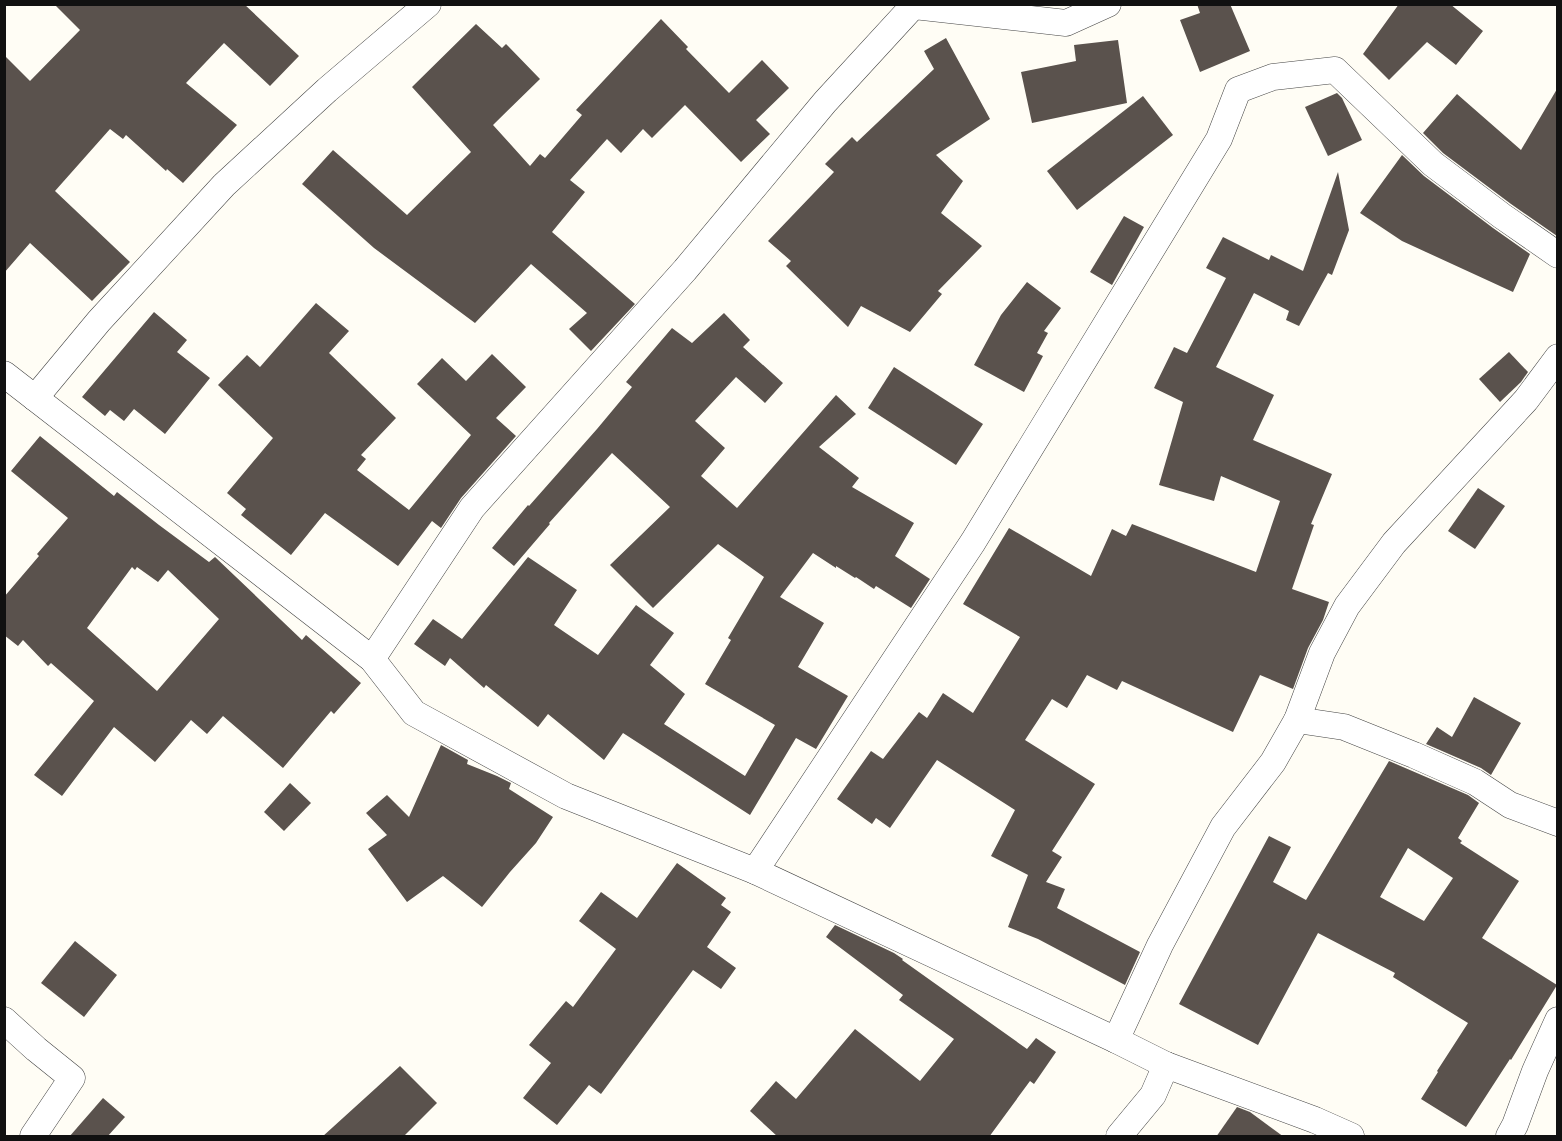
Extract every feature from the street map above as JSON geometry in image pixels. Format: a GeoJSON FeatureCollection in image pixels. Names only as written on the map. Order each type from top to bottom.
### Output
{"type":"FeatureCollection","features":[{"type":"Feature","properties":{"kind":"street"},"geometry":{"type":"LineString","coordinates":[[35,398],[99,321],[224,184],[327,90],[428,4]]}},
{"type":"Feature","properties":{"kind":"street"},"geometry":{"type":"LineString","coordinates":[[372,659],[472,508],[685,270],[825,102],[914,5],[1066,23],[1108,4]]}},
{"type":"Feature","properties":{"kind":"street"},"geometry":{"type":"LineString","coordinates":[[755,871],[973,542],[1219,139],[1238,90],[1273,77],[1335,70],[1433,164],[1557,255]]}},
{"type":"Feature","properties":{"kind":"street"},"geometry":{"type":"LineString","coordinates":[[1116,1040],[1160,945],[1223,827],[1273,762],[1298,720],[1322,653],[1347,606],[1394,543],[1526,400],[1557,357]]}},
{"type":"Feature","properties":{"kind":"street"},"geometry":{"type":"LineString","coordinates":[[4,374],[372,659],[414,713],[566,796],[755,871],[1166,1065],[1315,1120],[1351,1137]]}},
{"type":"Feature","properties":{"kind":"street"},"geometry":{"type":"LineString","coordinates":[[1298,720],[1344,727],[1475,782],[1510,804],[1557,823]]}},
{"type":"Feature","properties":{"kind":"street"},"geometry":{"type":"LineString","coordinates":[[4,1020],[72,1078],[33,1137]]}},
{"type":"Feature","properties":{"kind":"street"},"geometry":{"type":"LineString","coordinates":[[1509,1137],[1557,1020]]}},
{"type":"Feature","properties":{"kind":"street"},"geometry":{"type":"LineString","coordinates":[[1119,1137],[1153,1095],[1166,1065]]}},
{"type":"Feature","properties":{"kind":"building"},"geometry":{"type":"Polygon","coordinates":[[[54,4],[244,4],[299,56],[270,86],[224,43],[186,83],[237,125],[183,183],[126,135],[123,139],[110,129],[55,191],[130,262],[92,301],[30,243],[4,273],[4,55],[30,81],[80,30],[54,4]]]}},
{"type":"Feature","properties":{"kind":"building"},"geometry":{"type":"Polygon","coordinates":[[[1197,4],[1230,4],[1250,51],[1200,72],[1180,20],[1200,13],[1197,4]]]}},
{"type":"Feature","properties":{"kind":"building"},"geometry":{"type":"Polygon","coordinates":[[[1399,4],[1450,4],[1483,31],[1456,65],[1427,42],[1389,80],[1363,54],[1399,4]]]}},
{"type":"Feature","properties":{"kind":"building"},"geometry":{"type":"Polygon","coordinates":[[[661,19],[688,47],[686,49],[729,93],[762,60],[789,88],[756,120],[770,134],[741,162],[685,105],[652,138],[643,129],[621,153],[607,139],[570,180],[585,192],[552,232],[635,304],[591,351],[569,329],[587,313],[531,264],[475,323],[374,248],[302,184],[333,150],[407,215],[471,152],[412,87],[476,24],[502,48],[506,44],[540,79],[493,125],[530,166],[540,154],[545,158],[582,115],[576,110],[661,19]]]}},
{"type":"Feature","properties":{"kind":"building"},"geometry":{"type":"Polygon","coordinates":[[[946,38],[990,119],[936,155],[963,181],[941,213],[982,246],[938,291],[942,294],[910,332],[861,306],[848,327],[786,266],[791,261],[768,241],[834,172],[825,164],[852,137],[857,142],[934,69],[924,51],[946,38]]]}},
{"type":"Feature","properties":{"kind":"building"},"geometry":{"type":"Polygon","coordinates":[[[1118,40],[1127,103],[1032,123],[1021,72],[1076,61],[1074,45],[1118,40]]]}},
{"type":"Feature","properties":{"kind":"building"},"geometry":{"type":"Polygon","coordinates":[[[1557,89],[1557,236],[1443,153],[1423,133],[1457,94],[1521,150],[1557,89]]]}},
{"type":"Feature","properties":{"kind":"building"},"geometry":{"type":"Polygon","coordinates":[[[1337,93],[1342,98],[1362,140],[1328,156],[1305,107],[1337,93]]]}},
{"type":"Feature","properties":{"kind":"building"},"geometry":{"type":"Polygon","coordinates":[[[1143,96],[1173,135],[1077,210],[1047,171],[1143,96]]]}},
{"type":"Feature","properties":{"kind":"building"},"geometry":{"type":"Polygon","coordinates":[[[1402,155],[1424,176],[1530,254],[1513,292],[1402,241],[1360,213],[1402,155]]]}},
{"type":"Feature","properties":{"kind":"building"},"geometry":{"type":"Polygon","coordinates":[[[1338,172],[1349,230],[1332,275],[1328,273],[1299,326],[1286,320],[1289,311],[1254,293],[1216,367],[1274,395],[1253,440],[1332,474],[1311,524],[1314,525],[1292,589],[1329,602],[1323,620],[1308,648],[1293,689],[1260,675],[1233,732],[1122,681],[1117,690],[1087,675],[1067,708],[1052,699],[1025,740],[1095,784],[1052,851],[1062,857],[1046,882],[1065,889],[1057,908],[1140,952],[1125,985],[1038,939],[1008,927],[1028,875],[1030,876],[991,856],[1015,810],[937,760],[890,828],[876,818],[872,824],[837,799],[871,751],[883,759],[919,712],[927,718],[943,693],[973,713],[1020,637],[963,604],[1009,528],[1091,576],[1112,529],[1126,536],[1132,524],[1256,572],[1280,501],[1221,476],[1214,501],[1159,485],[1183,402],[1154,388],[1174,347],[1187,353],[1226,278],[1206,268],[1223,237],[1269,260],[1271,255],[1303,271],[1338,172]]]}},
{"type":"Feature","properties":{"kind":"building"},"geometry":{"type":"Polygon","coordinates":[[[1124,216],[1144,227],[1112,285],[1090,272],[1124,216]]]}},
{"type":"Feature","properties":{"kind":"building"},"geometry":{"type":"Polygon","coordinates":[[[1027,282],[1061,308],[1044,331],[1048,333],[1037,353],[1043,356],[1024,392],[974,365],[1001,315],[1027,282]]]}},
{"type":"Feature","properties":{"kind":"building"},"geometry":{"type":"Polygon","coordinates":[[[316,303],[349,331],[329,353],[396,418],[361,455],[366,459],[357,470],[409,510],[471,435],[417,384],[442,358],[466,381],[492,354],[526,387],[496,418],[516,436],[461,498],[441,528],[432,521],[398,566],[325,513],[291,555],[241,515],[246,509],[227,493],[273,438],[218,385],[247,355],[260,367],[316,303]]]}},
{"type":"Feature","properties":{"kind":"building"},"geometry":{"type":"Polygon","coordinates":[[[154,312],[187,340],[177,352],[210,378],[165,434],[134,409],[124,421],[110,410],[105,416],[82,397],[154,312]]]}},
{"type":"Feature","properties":{"kind":"building"},"geometry":{"type":"Polygon","coordinates":[[[724,313],[750,340],[743,347],[783,383],[765,403],[736,377],[695,421],[725,448],[701,476],[737,508],[836,395],[856,414],[819,447],[859,478],[852,487],[914,523],[895,556],[930,579],[911,608],[876,586],[874,589],[813,553],[780,597],[824,623],[798,667],[848,696],[816,749],[796,738],[750,815],[623,733],[604,760],[548,714],[538,727],[486,685],[484,688],[450,658],[445,666],[414,644],[433,619],[462,639],[528,557],[577,590],[554,625],[598,655],[636,605],[674,633],[650,665],[685,694],[664,724],[745,776],[775,725],[705,684],[731,640],[728,638],[764,577],[718,544],[653,608],[610,565],[670,507],[612,453],[514,566],[492,548],[632,387],[626,382],[672,328],[692,343],[724,313]]]}},
{"type":"Feature","properties":{"kind":"building"},"geometry":{"type":"Polygon","coordinates":[[[1509,352],[1528,372],[1500,402],[1479,379],[1509,352]]]}},
{"type":"Feature","properties":{"kind":"building"},"geometry":{"type":"Polygon","coordinates":[[[894,367],[983,424],[956,465],[868,408],[894,367]]]}},
{"type":"Feature","properties":{"kind":"building"},"geometry":{"type":"Polygon","coordinates":[[[40,436],[114,496],[117,492],[209,562],[215,557],[302,640],[306,635],[361,683],[334,714],[331,711],[283,768],[223,716],[207,734],[191,720],[155,762],[114,727],[62,796],[34,775],[94,701],[51,663],[48,666],[23,640],[18,646],[4,635],[4,597],[68,518],[11,471],[40,436]],[[132,567],[87,628],[157,691],[219,619],[168,570],[158,582],[137,567],[135,570],[132,567]]]}},
{"type":"Feature","properties":{"kind":"building"},"geometry":{"type":"Polygon","coordinates":[[[1478,488],[1505,506],[1475,549],[1448,531],[1478,488]]]}},
{"type":"Feature","properties":{"kind":"building"},"geometry":{"type":"Polygon","coordinates":[[[1474,697],[1521,723],[1491,775],[1481,768],[1426,744],[1437,727],[1452,737],[1474,697]]]}},
{"type":"Feature","properties":{"kind":"building"},"geometry":{"type":"Polygon","coordinates":[[[441,745],[468,760],[467,764],[511,783],[509,789],[553,817],[536,843],[482,907],[443,876],[407,902],[368,849],[387,835],[366,813],[387,795],[409,817],[441,745]]]}},
{"type":"Feature","properties":{"kind":"building"},"geometry":{"type":"Polygon","coordinates":[[[1389,761],[1468,795],[1479,803],[1458,838],[1462,841],[1460,843],[1519,881],[1482,938],[1557,985],[1466,1127],[1421,1099],[1468,1023],[1393,977],[1395,973],[1318,933],[1258,1045],[1179,1004],[1269,836],[1291,847],[1273,882],[1306,900],[1389,761]],[[1408,848],[1380,897],[1424,921],[1453,878],[1408,848]]]}},
{"type":"Feature","properties":{"kind":"building"},"geometry":{"type":"Polygon","coordinates":[[[290,783],[311,803],[284,831],[264,812],[290,783]]]}},
{"type":"Feature","properties":{"kind":"building"},"geometry":{"type":"Polygon","coordinates":[[[677,863],[726,898],[721,905],[731,912],[707,947],[736,968],[721,989],[693,970],[601,1094],[589,1085],[557,1125],[523,1098],[551,1063],[529,1045],[566,1001],[573,1007],[616,949],[579,921],[601,892],[637,918],[677,863]]]}},
{"type":"Feature","properties":{"kind":"building"},"geometry":{"type":"Polygon","coordinates":[[[835,925],[894,953],[1027,1049],[1036,1038],[1056,1052],[1034,1084],[1030,1081],[989,1137],[778,1137],[750,1111],[776,1081],[796,1099],[855,1029],[920,1081],[954,1039],[899,1000],[903,995],[826,937],[835,925]]]}},
{"type":"Feature","properties":{"kind":"building"},"geometry":{"type":"Polygon","coordinates":[[[75,941],[117,975],[84,1017],[41,983],[75,941]]]}},
{"type":"Feature","properties":{"kind":"building"},"geometry":{"type":"Polygon","coordinates":[[[400,1066],[437,1103],[403,1137],[322,1137],[376,1088],[400,1066]]]}},
{"type":"Feature","properties":{"kind":"building"},"geometry":{"type":"Polygon","coordinates":[[[103,1098],[125,1117],[107,1137],[69,1137],[103,1098]]]}},
{"type":"Feature","properties":{"kind":"building"},"geometry":{"type":"Polygon","coordinates":[[[1237,1107],[1250,1112],[1284,1137],[1216,1137],[1237,1107]]]}}]}
